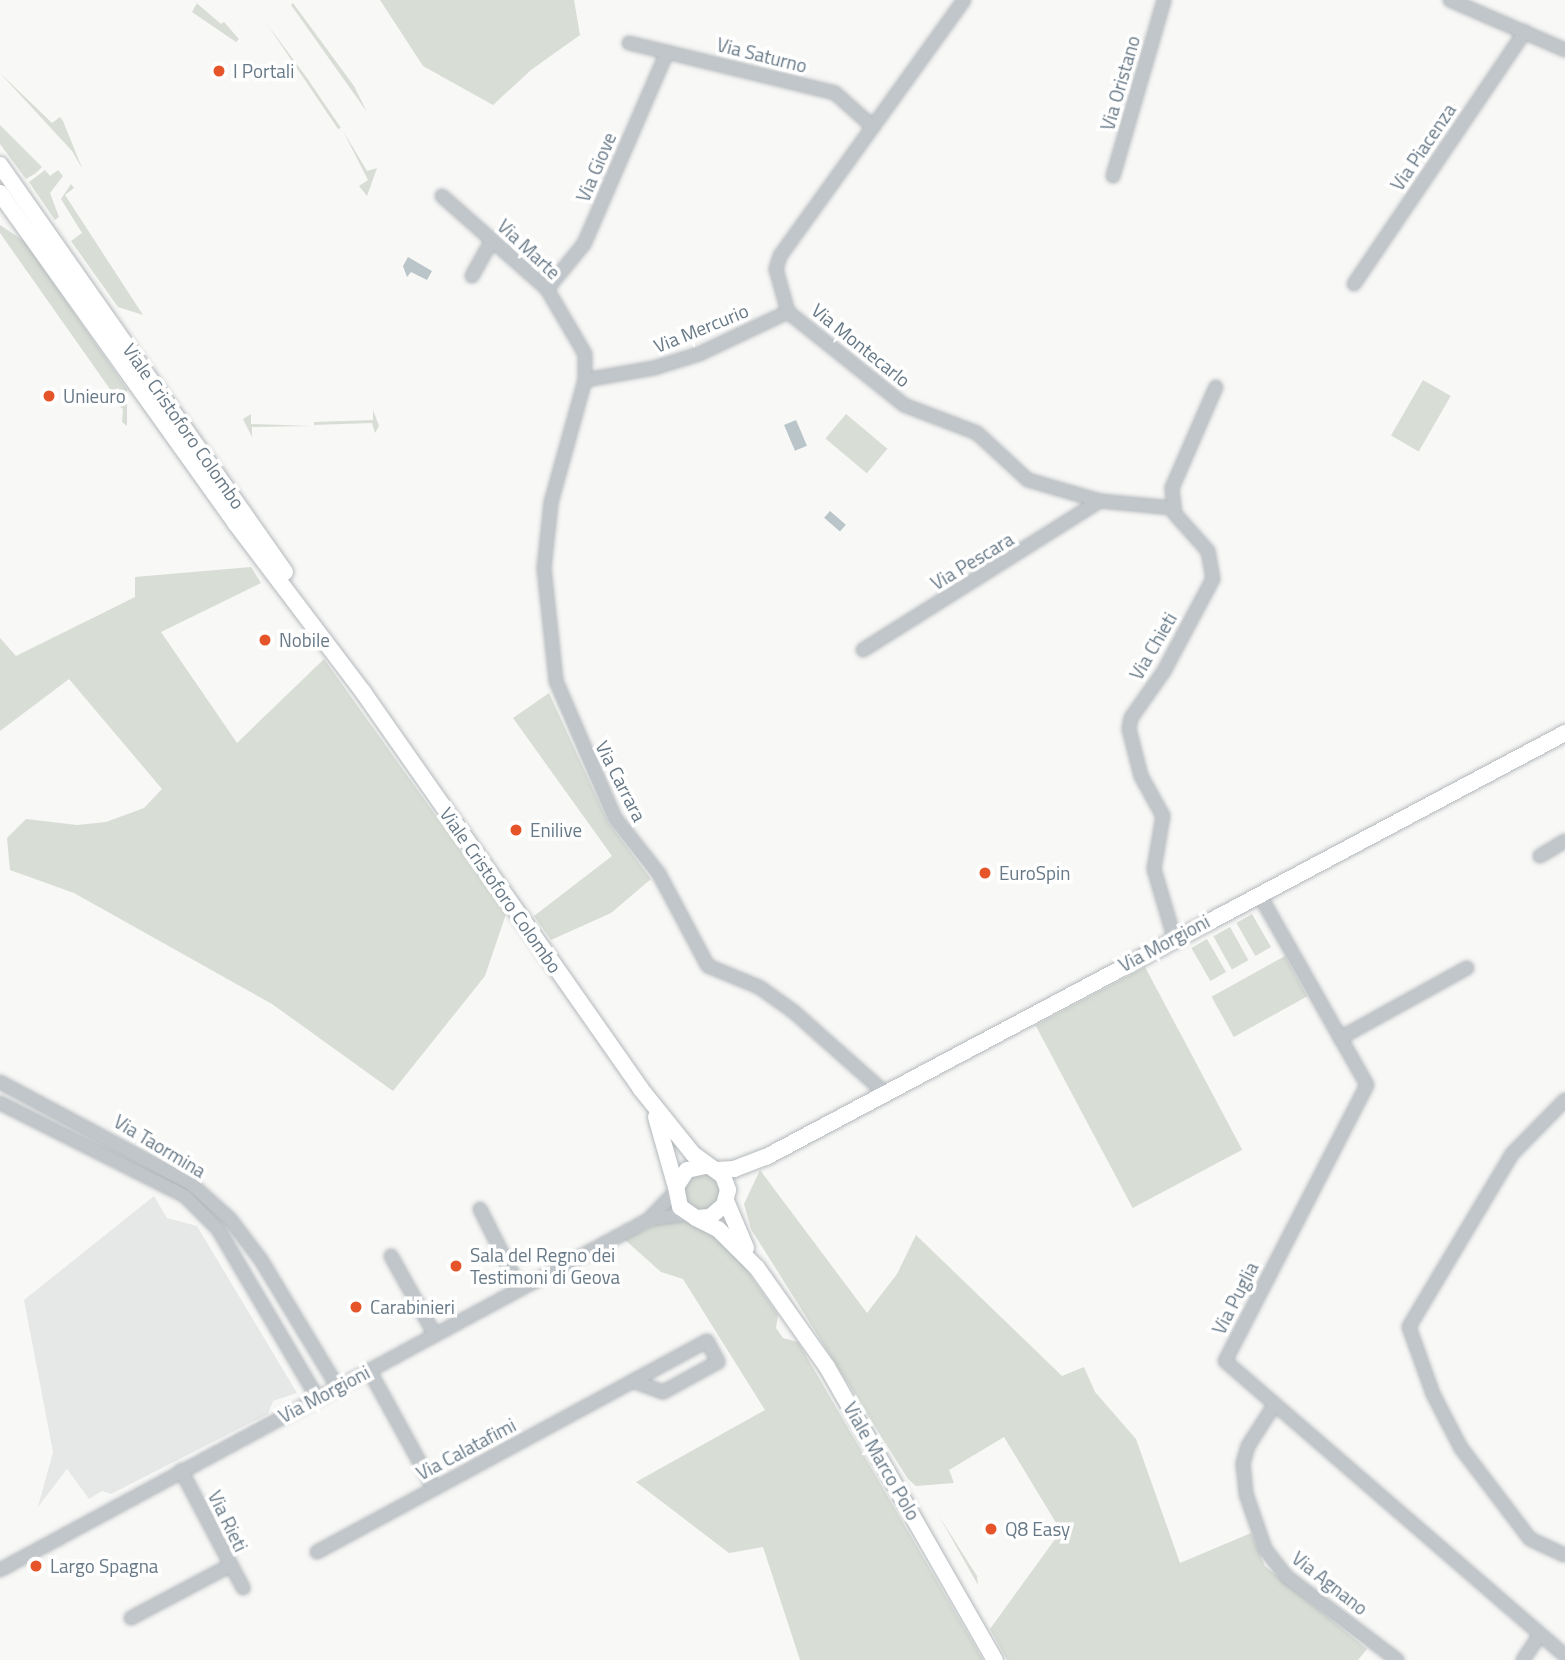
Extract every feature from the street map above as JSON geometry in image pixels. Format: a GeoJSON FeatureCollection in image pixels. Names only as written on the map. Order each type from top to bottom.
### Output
{"type":"FeatureCollection","features":[{"type":"Feature","properties":{"kind":"main road","name":"Viale Cristoforo Colombo"},"geometry":{"type":"LineString","coordinates":[[0,165],[190,433],[363,692],[640,1088]]}},
{"type":"Feature","properties":{"kind":"main road","name":"Viale Cristoforo Colombo"},"geometry":{"type":"LineString","coordinates":[[0,193],[236,524],[363,692]]}},
{"type":"Feature","properties":{"kind":"main road","name":"Via Morgioni"},"geometry":{"type":"LineString","coordinates":[[766,1157],[1174,937],[1565,733]]}},
{"type":"Feature","properties":{"kind":"main road"},"geometry":{"type":"LineString","coordinates":[[640,1088],[725,1181],[727,1198],[757,1268]]}},
{"type":"Feature","properties":{"kind":"main road"},"geometry":{"type":"LineString","coordinates":[[640,1088],[660,1125],[675,1190],[692,1216],[718,1228],[757,1268]]}},
{"type":"Feature","properties":{"kind":"main road"},"geometry":{"type":"LineString","coordinates":[[675,1190],[687,1170],[734,1169],[766,1157]]}},
{"type":"Feature","properties":{"kind":"main road"},"geometry":{"type":"LineString","coordinates":[[692,1216],[714,1215],[766,1157]]}},
{"type":"Feature","properties":{"kind":"main road","name":"Viale Marco Polo"},"geometry":{"type":"LineString","coordinates":[[757,1268],[827,1367],[995,1660]]}},
{"type":"Feature","properties":{"kind":"street","name":"Via Montecarlo"},"geometry":{"type":"LineString","coordinates":[[964,0],[780,256],[776,269],[788,312],[904,405],[976,433],[1028,480],[1100,501],[1173,509]]}},
{"type":"Feature","properties":{"kind":"street","name":"Via Oristano"},"geometry":{"type":"LineString","coordinates":[[1114,176],[1164,0]]}},
{"type":"Feature","properties":{"kind":"street"},"geometry":{"type":"LineString","coordinates":[[1450,0],[1565,50]]}},
{"type":"Feature","properties":{"kind":"street","name":"Via Piacenza"},"geometry":{"type":"LineString","coordinates":[[1354,284],[1525,31]]}},
{"type":"Feature","properties":{"kind":"street","name":"Via Saturno"},"geometry":{"type":"LineString","coordinates":[[629,43],[835,93],[873,127]]}},
{"type":"Feature","properties":{"kind":"street","name":"Via Giove"},"geometry":{"type":"LineString","coordinates":[[547,289],[584,244],[667,52]]}},
{"type":"Feature","properties":{"kind":"street","name":"Via Marte"},"geometry":{"type":"LineString","coordinates":[[442,196],[547,289],[585,354],[585,380]]}},
{"type":"Feature","properties":{"kind":"street"},"geometry":{"type":"LineString","coordinates":[[472,276],[492,240]]}},
{"type":"Feature","properties":{"kind":"street","name":"Via Mercurio"},"geometry":{"type":"LineString","coordinates":[[585,380],[654,368],[699,354],[788,312]]}},
{"type":"Feature","properties":{"kind":"street","name":"Via Carrara"},"geometry":{"type":"LineString","coordinates":[[585,380],[551,503],[544,568],[556,681],[583,752],[615,818],[659,874],[708,966],[758,987],[794,1012],[884,1092]]}},
{"type":"Feature","properties":{"kind":"street"},"geometry":{"type":"LineString","coordinates":[[1173,509],[1176,472],[1216,387]]}},
{"type":"Feature","properties":{"kind":"street","name":"Via Pescara"},"geometry":{"type":"LineString","coordinates":[[863,650],[1100,501]]}},
{"type":"Feature","properties":{"kind":"street","name":"Via Chieti"},"geometry":{"type":"LineString","coordinates":[[1173,509],[1185,528],[1209,551],[1213,579],[1164,671],[1131,718],[1129,729],[1141,776],[1163,816],[1154,869],[1174,937]]}},
{"type":"Feature","properties":{"kind":"street"},"geometry":{"type":"LineString","coordinates":[[1540,856],[1565,841]]}},
{"type":"Feature","properties":{"kind":"street","name":"Via Puglia"},"geometry":{"type":"LineString","coordinates":[[1259,894],[1367,1085],[1225,1361],[1273,1407],[1565,1656]]}},
{"type":"Feature","properties":{"kind":"street"},"geometry":{"type":"LineString","coordinates":[[1340,1038],[1466,968]]}},
{"type":"Feature","properties":{"kind":"street","name":"Via Taormina"},"geometry":{"type":"LineString","coordinates":[[0,1082],[191,1184],[246,1237],[337,1386]]}},
{"type":"Feature","properties":{"kind":"street"},"geometry":{"type":"LineString","coordinates":[[1565,1100],[1512,1154],[1409,1327],[1433,1394],[1461,1448],[1530,1539],[1565,1555]]}},
{"type":"Feature","properties":{"kind":"street","name":"Via Taormina"},"geometry":{"type":"LineString","coordinates":[[0,1102],[185,1196],[218,1229],[317,1396]]}},
{"type":"Feature","properties":{"kind":"street"},"geometry":{"type":"LineString","coordinates":[[648,1220],[675,1190]]}},
{"type":"Feature","properties":{"kind":"street"},"geometry":{"type":"LineString","coordinates":[[480,1209],[520,1289]]}},
{"type":"Feature","properties":{"kind":"street"},"geometry":{"type":"LineString","coordinates":[[648,1220],[692,1216]]}},
{"type":"Feature","properties":{"kind":"street","name":"Via Morgioni"},"geometry":{"type":"LineString","coordinates":[[0,1570],[317,1396],[648,1220]]}},
{"type":"Feature","properties":{"kind":"street"},"geometry":{"type":"LineString","coordinates":[[391,1256],[435,1335]]}},
{"type":"Feature","properties":{"kind":"street","name":"Via Calatafimi"},"geometry":{"type":"LineString","coordinates":[[317,1552],[434,1488],[632,1381],[707,1341],[718,1362],[663,1392],[632,1381]]}},
{"type":"Feature","properties":{"kind":"street"},"geometry":{"type":"LineString","coordinates":[[306,1378],[325,1367]]}},
{"type":"Feature","properties":{"kind":"street"},"geometry":{"type":"LineString","coordinates":[[369,1370],[434,1488]]}},
{"type":"Feature","properties":{"kind":"street","name":"Via Agnano"},"geometry":{"type":"LineString","coordinates":[[1273,1407],[1248,1446],[1243,1464],[1246,1494],[1265,1549],[1287,1577],[1397,1660]]}},
{"type":"Feature","properties":{"kind":"street","name":"Via Rieti"},"geometry":{"type":"LineString","coordinates":[[131,1618],[231,1565],[181,1470]]}},
{"type":"Feature","properties":{"kind":"street"},"geometry":{"type":"LineString","coordinates":[[231,1565],[243,1588]]}},
{"type":"Feature","properties":{"kind":"street"},"geometry":{"type":"LineString","coordinates":[[1523,1660],[1539,1636]]}},
{"type":"Feature","properties":{"kind":"shaded area"},"geometry":{"type":"Polygon","coordinates":[[[380,0],[574,0],[580,35],[531,70],[493,105],[423,66],[380,0]]]}},
{"type":"Feature","properties":{"kind":"shaded area"},"geometry":{"type":"Polygon","coordinates":[[[197,3],[221,24],[224,22],[239,39],[236,42],[192,12],[197,3]]]}},
{"type":"Feature","properties":{"kind":"shaded area"},"geometry":{"type":"Polygon","coordinates":[[[293,3],[354,86],[367,112],[291,5],[293,3]]]}},
{"type":"Feature","properties":{"kind":"shaded area"},"geometry":{"type":"Polygon","coordinates":[[[267,24],[307,78],[341,128],[338,129],[267,24]]]}},
{"type":"Feature","properties":{"kind":"shaded area"},"geometry":{"type":"Polygon","coordinates":[[[0,73],[52,123],[60,117],[82,168],[72,151],[0,73]]]}},
{"type":"Feature","properties":{"kind":"shaded area"},"geometry":{"type":"Polygon","coordinates":[[[0,125],[42,167],[36,173],[26,179],[0,144],[0,125]]]}},
{"type":"Feature","properties":{"kind":"shaded area"},"geometry":{"type":"Polygon","coordinates":[[[343,131],[367,171],[377,168],[367,196],[359,186],[368,180],[343,131]]]}},
{"type":"Feature","properties":{"kind":"shaded area"},"geometry":{"type":"Polygon","coordinates":[[[45,170],[50,176],[58,170],[63,176],[50,193],[59,217],[55,220],[29,182],[45,170]]]}},
{"type":"Feature","properties":{"kind":"shaded area"},"geometry":{"type":"Polygon","coordinates":[[[71,184],[74,188],[65,195],[143,315],[118,307],[71,241],[82,233],[61,199],[71,184]]]}},
{"type":"Feature","properties":{"kind":"shaded area"},"geometry":{"type":"Polygon","coordinates":[[[0,225],[24,241],[127,389],[127,426],[122,422],[123,409],[106,397],[112,392],[0,233],[0,225]]]}},
{"type":"Feature","properties":{"kind":"shaded area"},"geometry":{"type":"Polygon","coordinates":[[[408,257],[432,271],[427,280],[411,272],[407,277],[403,266],[408,257]]]}},
{"type":"Feature","properties":{"kind":"shaded area"},"geometry":{"type":"Polygon","coordinates":[[[1423,380],[1451,396],[1419,451],[1391,435],[1423,380]]]}},
{"type":"Feature","properties":{"kind":"shaded area"},"geometry":{"type":"Polygon","coordinates":[[[373,410],[379,426],[375,433],[372,423],[314,425],[314,422],[373,420],[373,410]]]}},
{"type":"Feature","properties":{"kind":"shaded area"},"geometry":{"type":"Polygon","coordinates":[[[251,414],[251,424],[311,426],[252,427],[252,437],[243,419],[251,414]]]}},
{"type":"Feature","properties":{"kind":"shaded area"},"geometry":{"type":"Polygon","coordinates":[[[846,414],[887,449],[867,473],[825,439],[846,414]]]}},
{"type":"Feature","properties":{"kind":"shaded area"},"geometry":{"type":"Polygon","coordinates":[[[796,420],[807,446],[795,451],[784,425],[796,420]]]}},
{"type":"Feature","properties":{"kind":"shaded area"},"geometry":{"type":"Polygon","coordinates":[[[830,511],[846,525],[840,532],[824,518],[830,511]]]}},
{"type":"Feature","properties":{"kind":"shaded area"},"geometry":{"type":"Polygon","coordinates":[[[251,567],[261,583],[161,632],[237,743],[324,659],[506,914],[485,976],[393,1091],[272,1004],[74,893],[10,870],[7,838],[26,819],[77,825],[106,822],[144,808],[162,789],[69,679],[0,731],[0,638],[16,656],[135,597],[135,577],[251,567]]]}},
{"type":"Feature","properties":{"kind":"shaded area"},"geometry":{"type":"Polygon","coordinates":[[[549,693],[608,822],[651,879],[611,913],[551,940],[534,916],[612,856],[513,718],[549,693]]]}},
{"type":"Feature","properties":{"kind":"shaded area"},"geometry":{"type":"Polygon","coordinates":[[[1252,914],[1271,947],[1255,956],[1236,923],[1252,914]]]}},
{"type":"Feature","properties":{"kind":"shaded area"},"geometry":{"type":"Polygon","coordinates":[[[1230,927],[1248,960],[1232,969],[1213,936],[1230,927]]]}},
{"type":"Feature","properties":{"kind":"shaded area"},"geometry":{"type":"Polygon","coordinates":[[[1207,939],[1226,972],[1210,981],[1191,948],[1207,939]]]}},
{"type":"Feature","properties":{"kind":"shaded area"},"geometry":{"type":"Polygon","coordinates":[[[1285,956],[1307,996],[1234,1037],[1212,997],[1285,956]]]}},
{"type":"Feature","properties":{"kind":"shaded area"},"geometry":{"type":"Polygon","coordinates":[[[1145,967],[1242,1150],[1133,1208],[1036,1025],[1145,967]]]}},
{"type":"Feature","properties":{"kind":"shaded area"},"geometry":{"type":"Polygon","coordinates":[[[760,1170],[867,1313],[897,1274],[916,1235],[1062,1376],[1084,1367],[1095,1392],[1136,1439],[1180,1563],[1251,1533],[1265,1566],[1367,1649],[1358,1660],[1007,1660],[990,1629],[1061,1531],[1004,1437],[949,1470],[954,1483],[916,1486],[908,1479],[751,1229],[744,1204],[760,1170]]]}},
{"type":"Feature","properties":{"kind":"shaded area"},"geometry":{"type":"Polygon","coordinates":[[[712,1172],[723,1195],[710,1210],[697,1211],[685,1203],[683,1182],[686,1176],[712,1172]]]}},
{"type":"Feature","properties":{"kind":"shaded area"},"geometry":{"type":"Polygon","coordinates":[[[154,1196],[167,1218],[197,1226],[297,1393],[273,1401],[268,1414],[111,1494],[102,1491],[89,1499],[67,1469],[38,1507],[53,1452],[24,1300],[154,1196]]]}},
{"type":"Feature","properties":{"kind":"shaded area"},"geometry":{"type":"Polygon","coordinates":[[[686,1219],[710,1230],[730,1246],[778,1315],[776,1328],[783,1338],[798,1342],[983,1660],[800,1660],[763,1547],[729,1553],[636,1482],[765,1410],[683,1279],[661,1272],[624,1239],[657,1224],[686,1219]]]}},
{"type":"Feature","properties":{"kind":"shaded area"},"geometry":{"type":"Polygon","coordinates":[[[939,1516],[977,1576],[978,1585],[939,1516]]]}},
{"type":"Feature","properties":{"kind":"place","name":"I Portali"},"geometry":{"type":"Point","coordinates":[219,71]}},
{"type":"Feature","properties":{"kind":"place","name":"Unieuro"},"geometry":{"type":"Point","coordinates":[49,396]}},
{"type":"Feature","properties":{"kind":"place","name":"Nobile"},"geometry":{"type":"Point","coordinates":[265,640]}},
{"type":"Feature","properties":{"kind":"place","name":"Enilive"},"geometry":{"type":"Point","coordinates":[516,830]}},
{"type":"Feature","properties":{"kind":"place","name":"EuroSpin"},"geometry":{"type":"Point","coordinates":[985,873]}},
{"type":"Feature","properties":{"kind":"place","name":"Sala del Regno dei Testimoni di Geova"},"geometry":{"type":"Point","coordinates":[456,1266]}},
{"type":"Feature","properties":{"kind":"place","name":"Carabinieri"},"geometry":{"type":"Point","coordinates":[356,1307]}},
{"type":"Feature","properties":{"kind":"place","name":"Q8 Easy"},"geometry":{"type":"Point","coordinates":[991,1529]}},
{"type":"Feature","properties":{"kind":"place","name":"Largo Spagna"},"geometry":{"type":"Point","coordinates":[36,1566]}}]}
